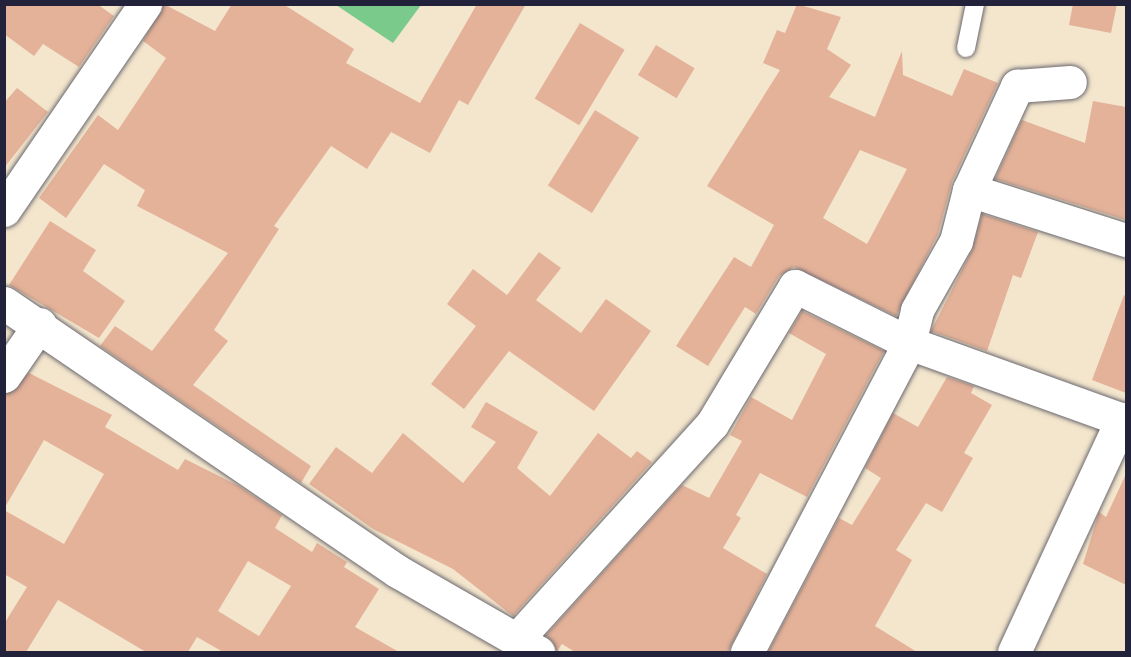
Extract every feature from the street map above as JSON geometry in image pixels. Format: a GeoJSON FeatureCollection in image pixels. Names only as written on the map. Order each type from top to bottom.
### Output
{"type":"FeatureCollection","features":[{"type":"Feature","properties":{"kind":"street"},"geometry":{"type":"LineString","coordinates":[[4,210],[145,4]]}},
{"type":"Feature","properties":{"kind":"street"},"geometry":{"type":"LineString","coordinates":[[747,652],[909,343],[917,310],[956,241],[969,189],[1017,86],[1070,81]]}},
{"type":"Feature","properties":{"kind":"street"},"geometry":{"type":"LineString","coordinates":[[969,189],[1126,240]]}},
{"type":"Feature","properties":{"kind":"street"},"geometry":{"type":"LineString","coordinates":[[4,303],[40,324],[177,425],[377,558],[527,646],[712,424],[795,286],[909,343],[1124,420],[1014,652]]}},
{"type":"Feature","properties":{"kind":"street"},"geometry":{"type":"LineString","coordinates":[[4,376],[40,324]]}},
{"type":"Feature","properties":{"kind":"lane"},"geometry":{"type":"LineString","coordinates":[[966,48],[975,4]]}},
{"type":"Feature","properties":{"kind":"green space"},"geometry":{"type":"Polygon","coordinates":[[[336,5],[421,5],[393,43],[336,5]]]}},
{"type":"Feature","properties":{"kind":"building"},"geometry":{"type":"Polygon","coordinates":[[[4,4],[97,4],[114,16],[79,67],[43,44],[34,56],[4,34],[4,4]]]}},
{"type":"Feature","properties":{"kind":"building"},"geometry":{"type":"Polygon","coordinates":[[[164,4],[215,31],[232,4],[283,4],[354,49],[346,63],[420,103],[477,4],[526,4],[468,105],[459,100],[430,153],[391,132],[367,169],[331,146],[274,226],[279,229],[214,330],[228,341],[193,385],[311,466],[301,483],[100,346],[115,326],[152,351],[228,253],[137,206],[145,190],[104,164],[66,218],[39,198],[98,115],[118,130],[166,58],[143,41],[164,4]]]}},
{"type":"Feature","properties":{"kind":"building"},"geometry":{"type":"Polygon","coordinates":[[[797,4],[841,17],[827,49],[851,65],[829,97],[875,117],[902,51],[903,75],[952,96],[964,69],[998,83],[952,182],[938,234],[896,316],[794,267],[779,276],[756,314],[745,307],[708,366],[676,346],[734,257],[751,267],[774,225],[707,186],[780,70],[763,63],[777,30],[785,33],[797,4]],[[860,150],[823,218],[867,244],[907,169],[860,150]]]}},
{"type":"Feature","properties":{"kind":"building"},"geometry":{"type":"Polygon","coordinates":[[[1073,4],[1117,4],[1111,33],[1069,25],[1073,4]]]}},
{"type":"Feature","properties":{"kind":"building"},"geometry":{"type":"Polygon","coordinates":[[[580,23],[625,50],[579,125],[535,98],[580,23]]]}},
{"type":"Feature","properties":{"kind":"building"},"geometry":{"type":"Polygon","coordinates":[[[656,45],[695,68],[677,98],[638,75],[656,45]]]}},
{"type":"Feature","properties":{"kind":"building"},"geometry":{"type":"Polygon","coordinates":[[[17,88],[48,112],[4,168],[4,103],[17,88]]]}},
{"type":"Feature","properties":{"kind":"building"},"geometry":{"type":"Polygon","coordinates":[[[1093,101],[1126,107],[1126,220],[995,179],[1022,120],[1085,143],[1093,101]]]}},
{"type":"Feature","properties":{"kind":"building"},"geometry":{"type":"Polygon","coordinates":[[[595,110],[639,138],[592,213],[548,185],[595,110]]]}},
{"type":"Feature","properties":{"kind":"building"},"geometry":{"type":"Polygon","coordinates":[[[982,214],[1038,232],[1021,278],[1013,275],[987,351],[931,331],[972,250],[982,214]]]}},
{"type":"Feature","properties":{"kind":"building"},"geometry":{"type":"Polygon","coordinates":[[[50,221],[96,250],[83,271],[125,301],[99,338],[9,285],[50,221]]]}},
{"type":"Feature","properties":{"kind":"building"},"geometry":{"type":"Polygon","coordinates":[[[539,252],[561,268],[536,300],[581,333],[606,299],[651,331],[594,411],[509,351],[464,409],[431,384],[476,326],[447,304],[473,269],[507,295],[539,252]]]}},
{"type":"Feature","properties":{"kind":"building"},"geometry":{"type":"Polygon","coordinates":[[[1124,295],[1126,296],[1126,393],[1092,380],[1124,295]]]}},
{"type":"Feature","properties":{"kind":"building"},"geometry":{"type":"Polygon","coordinates":[[[802,311],[884,351],[807,497],[760,473],[736,515],[741,518],[723,548],[767,574],[728,652],[575,652],[562,644],[557,651],[546,635],[682,485],[709,498],[742,441],[730,435],[751,397],[792,420],[826,354],[789,333],[802,311]]]}},
{"type":"Feature","properties":{"kind":"building"},"geometry":{"type":"Polygon","coordinates":[[[29,373],[112,415],[105,427],[178,470],[185,459],[239,486],[282,515],[275,528],[312,552],[317,543],[347,562],[344,567],[379,589],[355,627],[399,652],[223,652],[197,637],[188,652],[146,652],[58,600],[26,652],[4,652],[4,624],[27,587],[4,574],[4,510],[64,544],[104,474],[44,440],[4,509],[4,394],[29,373]],[[248,561],[218,611],[259,636],[291,586],[248,561]]]}},
{"type":"Feature","properties":{"kind":"building"},"geometry":{"type":"Polygon","coordinates":[[[947,377],[974,386],[971,393],[992,405],[964,453],[973,458],[942,512],[926,503],[896,550],[912,560],[875,626],[917,652],[768,652],[839,518],[852,525],[881,478],[865,468],[893,413],[918,427],[947,377]]]}},
{"type":"Feature","properties":{"kind":"building"},"geometry":{"type":"Polygon","coordinates":[[[486,402],[538,432],[517,468],[550,496],[598,433],[631,458],[637,451],[652,462],[513,616],[453,569],[373,529],[309,484],[336,447],[372,473],[403,433],[463,483],[496,442],[471,427],[486,402]]]}},
{"type":"Feature","properties":{"kind":"building"},"geometry":{"type":"Polygon","coordinates":[[[1126,474],[1126,585],[1083,564],[1099,512],[1106,517],[1126,474]]]}}]}
